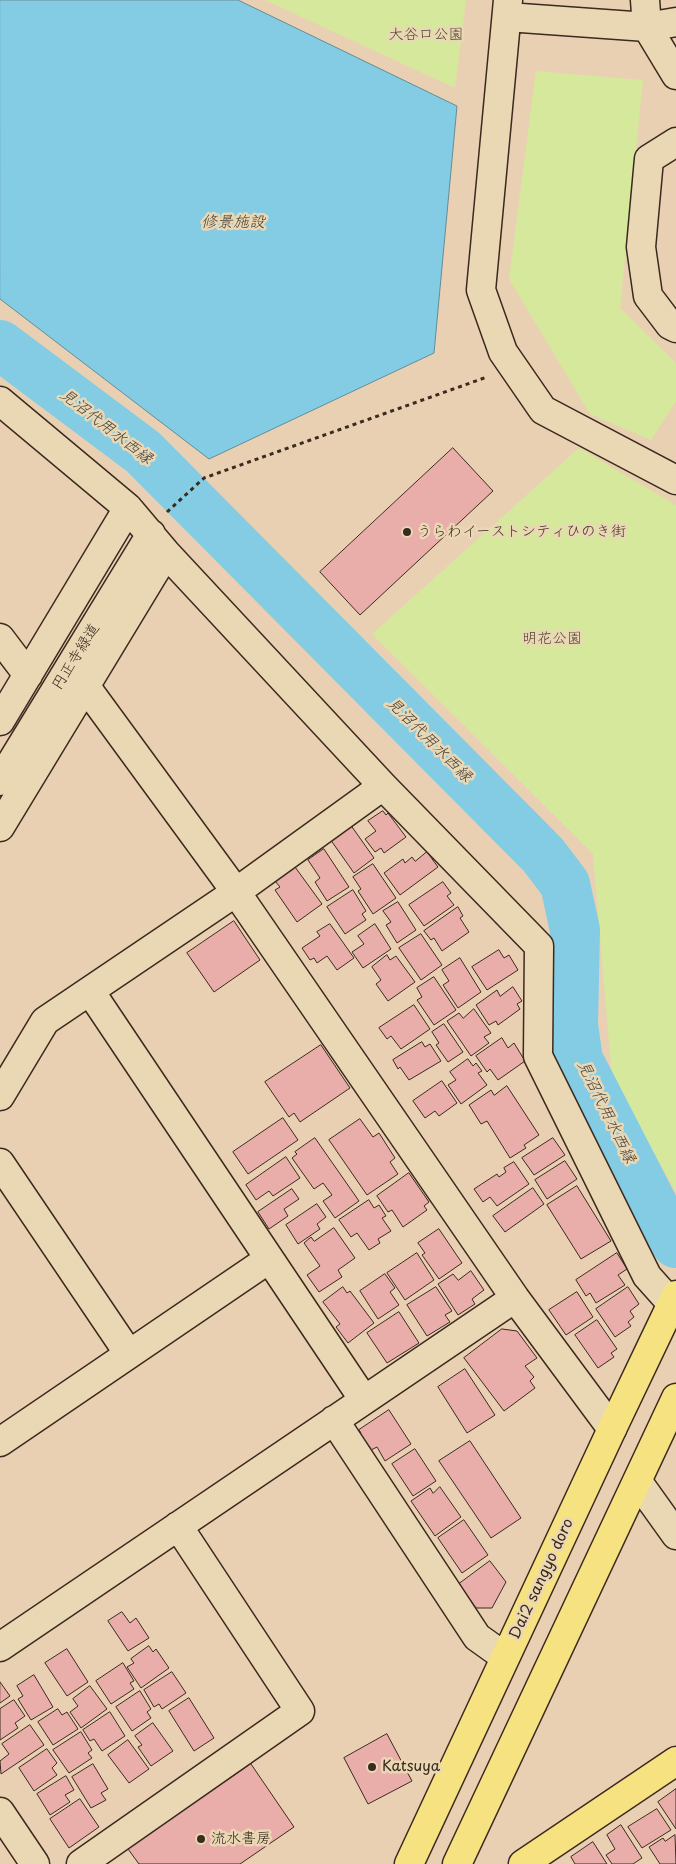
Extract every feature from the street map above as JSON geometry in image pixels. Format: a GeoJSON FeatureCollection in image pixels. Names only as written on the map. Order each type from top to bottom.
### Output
{"type":"FeatureCollection","features":[{"type":"Feature","properties":{"kind":"main road","name":"Dai2 sangyo doro"},"geometry":{"type":"LineString","coordinates":[[409,1864],[674,1299]]}},
{"type":"Feature","properties":{"kind":"main road"},"geometry":{"type":"LineString","coordinates":[[457,1864],[676,1398]]}},
{"type":"Feature","properties":{"kind":"main road"},"geometry":{"type":"LineString","coordinates":[[523,1864],[676,1762]]}},
{"type":"Feature","properties":{"kind":"street"},"geometry":{"type":"LineString","coordinates":[[645,0],[647,27],[676,75]]}},
{"type":"Feature","properties":{"kind":"street"},"geometry":{"type":"LineString","coordinates":[[676,22],[647,27],[508,8],[481,290],[503,352],[544,410],[676,480]]}},
{"type":"Feature","properties":{"kind":"street"},"geometry":{"type":"LineString","coordinates":[[676,142],[649,159],[641,248],[648,296],[670,325],[676,328]]}},
{"type":"Feature","properties":{"kind":"street"},"geometry":{"type":"LineString","coordinates":[[0,401],[128,508],[383,786],[539,946],[538,1056],[647,1276],[674,1299]]}},
{"type":"Feature","properties":{"kind":"street"},"geometry":{"type":"LineString","coordinates":[[0,720],[128,508]]}},
{"type":"Feature","properties":{"kind":"street"},"geometry":{"type":"LineString","coordinates":[[0,827],[86,687],[159,544]]}},
{"type":"Feature","properties":{"kind":"street","name":"円正寺緑道"},"geometry":{"type":"LineString","coordinates":[[0,781],[159,544]]}},
{"type":"Feature","properties":{"kind":"street"},"geometry":{"type":"LineString","coordinates":[[0,638],[28,675]]}},
{"type":"Feature","properties":{"kind":"street"},"geometry":{"type":"LineString","coordinates":[[86,687],[236,892],[515,1298],[612,1429]]}},
{"type":"Feature","properties":{"kind":"street"},"geometry":{"type":"LineString","coordinates":[[0,1096],[45,1021],[236,892],[383,786]]}},
{"type":"Feature","properties":{"kind":"street"},"geometry":{"type":"LineString","coordinates":[[90,991],[364,1400]]}},
{"type":"Feature","properties":{"kind":"street"},"geometry":{"type":"LineString","coordinates":[[0,1163],[129,1354]]}},
{"type":"Feature","properties":{"kind":"street"},"geometry":{"type":"LineString","coordinates":[[0,1442],[269,1259]]}},
{"type":"Feature","properties":{"kind":"street"},"geometry":{"type":"LineString","coordinates":[[4,1635],[178,1526],[515,1298]]}},
{"type":"Feature","properties":{"kind":"street"},"geometry":{"type":"LineString","coordinates":[[334,1420],[477,1637],[505,1657]]}},
{"type":"Feature","properties":{"kind":"street"},"geometry":{"type":"LineString","coordinates":[[638,1482],[676,1535]]}},
{"type":"Feature","properties":{"kind":"street"},"geometry":{"type":"LineString","coordinates":[[81,1864],[300,1711],[178,1526]]}},
{"type":"Feature","properties":{"kind":"street"},"geometry":{"type":"LineString","coordinates":[[0,1812],[35,1864]]}},
{"type":"Feature","properties":{"kind":"path"},"geometry":{"type":"LineString","coordinates":[[167,512],[204,478],[514,368]]}},
{"type":"Feature","properties":{"kind":"green space","name":"大谷口公園"},"geometry":{"type":"Polygon","coordinates":[[[265,0],[466,0],[455,88],[265,0]]]}},
{"type":"Feature","properties":{"kind":"green space"},"geometry":{"type":"Polygon","coordinates":[[[536,71],[643,80],[620,308],[676,363],[676,401],[651,440],[590,414],[509,279],[536,71]]]}},
{"type":"Feature","properties":{"kind":"green space","name":"明花公園"},"geometry":{"type":"Polygon","coordinates":[[[579,448],[676,505],[676,1192],[612,1078],[593,854],[372,634],[579,448]]]}},
{"type":"Feature","properties":{"kind":"water","name":"修景施設"},"geometry":{"type":"Polygon","coordinates":[[[0,0],[238,0],[457,106],[434,353],[209,459],[0,299],[0,0]]]}},
{"type":"Feature","properties":{"kind":"building","name":"うらわイーストシティひのき街"},"geometry":{"type":"Polygon","coordinates":[[[453,448],[493,491],[360,615],[320,572],[453,448]]]}},
{"type":"Feature","properties":{"kind":"building"},"geometry":{"type":"Polygon","coordinates":[[[383,811],[386,815],[388,813],[406,837],[384,853],[381,848],[375,852],[365,839],[376,831],[368,821],[383,811]]]}},
{"type":"Feature","properties":{"kind":"building"},"geometry":{"type":"Polygon","coordinates":[[[350,824],[374,858],[354,873],[330,839],[350,824]]]}},
{"type":"Feature","properties":{"kind":"building"},"geometry":{"type":"Polygon","coordinates":[[[324,849],[349,887],[327,901],[315,882],[320,878],[308,860],[324,849]]]}},
{"type":"Feature","properties":{"kind":"building"},"geometry":{"type":"Polygon","coordinates":[[[427,852],[438,867],[400,895],[384,873],[403,859],[405,863],[412,857],[415,861],[427,852]]]}},
{"type":"Feature","properties":{"kind":"building"},"geometry":{"type":"Polygon","coordinates":[[[373,864],[396,898],[373,914],[358,891],[361,889],[353,877],[373,864]]]}},
{"type":"Feature","properties":{"kind":"building"},"geometry":{"type":"Polygon","coordinates":[[[295,867],[322,904],[297,922],[275,890],[280,887],[275,881],[295,867]]]}},
{"type":"Feature","properties":{"kind":"building"},"geometry":{"type":"Polygon","coordinates":[[[443,882],[451,893],[447,896],[454,905],[424,926],[409,905],[443,882]]]}},
{"type":"Feature","properties":{"kind":"building"},"geometry":{"type":"Polygon","coordinates":[[[353,890],[366,911],[362,914],[366,920],[345,934],[327,907],[353,890]]]}},
{"type":"Feature","properties":{"kind":"building"},"geometry":{"type":"Polygon","coordinates":[[[398,902],[416,930],[397,943],[386,925],[391,922],[383,911],[398,902]]]}},
{"type":"Feature","properties":{"kind":"building"},"geometry":{"type":"Polygon","coordinates":[[[458,907],[463,916],[460,918],[469,932],[442,951],[434,938],[431,940],[424,931],[458,907]]]}},
{"type":"Feature","properties":{"kind":"building"},"geometry":{"type":"Polygon","coordinates":[[[234,921],[260,960],[214,992],[187,953],[234,921]]]}},
{"type":"Feature","properties":{"kind":"building"},"geometry":{"type":"Polygon","coordinates":[[[330,924],[354,958],[337,970],[327,956],[317,963],[314,958],[310,960],[302,948],[320,936],[317,932],[330,924]]]}},
{"type":"Feature","properties":{"kind":"building"},"geometry":{"type":"Polygon","coordinates":[[[375,924],[391,949],[363,968],[352,952],[364,944],[358,936],[375,924]]]}},
{"type":"Feature","properties":{"kind":"building"},"geometry":{"type":"Polygon","coordinates":[[[421,934],[442,965],[421,980],[399,948],[421,934]]]}},
{"type":"Feature","properties":{"kind":"building"},"geometry":{"type":"Polygon","coordinates":[[[499,950],[504,958],[509,955],[518,970],[487,990],[472,967],[499,950]]]}},
{"type":"Feature","properties":{"kind":"building"},"geometry":{"type":"Polygon","coordinates":[[[387,955],[390,960],[396,956],[415,982],[388,1001],[376,984],[381,980],[372,967],[387,955]]]}},
{"type":"Feature","properties":{"kind":"building"},"geometry":{"type":"Polygon","coordinates":[[[460,958],[481,992],[458,1008],[443,985],[449,981],[442,970],[460,958]]]}},
{"type":"Feature","properties":{"kind":"building"},"geometry":{"type":"Polygon","coordinates":[[[434,977],[456,1010],[434,1025],[417,1000],[422,997],[417,988],[434,977]]]}},
{"type":"Feature","properties":{"kind":"building"},"geometry":{"type":"Polygon","coordinates":[[[513,987],[522,1001],[517,1004],[520,1009],[498,1025],[496,1021],[489,1025],[476,1005],[497,990],[500,996],[513,987]]]}},
{"type":"Feature","properties":{"kind":"building"},"geometry":{"type":"Polygon","coordinates":[[[414,1005],[430,1029],[401,1049],[391,1036],[387,1039],[379,1028],[414,1005]]]}},
{"type":"Feature","properties":{"kind":"building"},"geometry":{"type":"Polygon","coordinates":[[[474,1009],[491,1033],[484,1037],[489,1043],[471,1056],[447,1021],[459,1013],[463,1018],[474,1009]]]}},
{"type":"Feature","properties":{"kind":"building"},"geometry":{"type":"Polygon","coordinates":[[[444,1024],[463,1052],[448,1062],[436,1045],[439,1043],[432,1032],[444,1024]]]}},
{"type":"Feature","properties":{"kind":"building"},"geometry":{"type":"Polygon","coordinates":[[[502,1038],[508,1048],[514,1043],[525,1061],[498,1080],[490,1069],[487,1072],[476,1056],[502,1038]]]}},
{"type":"Feature","properties":{"kind":"building"},"geometry":{"type":"Polygon","coordinates":[[[422,1042],[425,1047],[430,1044],[441,1061],[409,1080],[400,1067],[398,1069],[393,1060],[422,1042]]]}},
{"type":"Feature","properties":{"kind":"building"},"geometry":{"type":"Polygon","coordinates":[[[321,1045],[350,1088],[300,1122],[294,1113],[289,1117],[265,1082],[321,1045]]]}},
{"type":"Feature","properties":{"kind":"building"},"geometry":{"type":"Polygon","coordinates":[[[468,1059],[473,1066],[476,1063],[482,1071],[478,1073],[487,1085],[461,1104],[448,1085],[456,1080],[450,1072],[468,1059]]]}},
{"type":"Feature","properties":{"kind":"building"},"geometry":{"type":"Polygon","coordinates":[[[442,1081],[457,1103],[439,1116],[435,1111],[425,1118],[413,1101],[442,1081]]]}},
{"type":"Feature","properties":{"kind":"building"},"geometry":{"type":"Polygon","coordinates":[[[507,1086],[539,1135],[524,1145],[526,1148],[510,1158],[487,1121],[481,1124],[469,1105],[491,1090],[494,1095],[507,1086]]]}},
{"type":"Feature","properties":{"kind":"building"},"geometry":{"type":"Polygon","coordinates":[[[283,1118],[298,1140],[248,1174],[233,1152],[283,1118]]]}},
{"type":"Feature","properties":{"kind":"building"},"geometry":{"type":"Polygon","coordinates":[[[360,1119],[373,1137],[379,1133],[395,1158],[390,1162],[398,1174],[367,1195],[329,1140],[360,1119]]]}},
{"type":"Feature","properties":{"kind":"building"},"geometry":{"type":"Polygon","coordinates":[[[315,1138],[359,1201],[335,1218],[323,1201],[332,1195],[323,1183],[314,1189],[292,1158],[297,1154],[295,1152],[315,1138]]]}},
{"type":"Feature","properties":{"kind":"building"},"geometry":{"type":"Polygon","coordinates":[[[553,1138],[565,1155],[534,1175],[522,1158],[553,1138]]]}},
{"type":"Feature","properties":{"kind":"building"},"geometry":{"type":"Polygon","coordinates":[[[286,1157],[300,1178],[273,1196],[269,1191],[256,1200],[246,1185],[286,1157]]]}},
{"type":"Feature","properties":{"kind":"building"},"geometry":{"type":"Polygon","coordinates":[[[565,1161],[577,1179],[547,1199],[535,1180],[565,1161]]]}},
{"type":"Feature","properties":{"kind":"building"},"geometry":{"type":"Polygon","coordinates":[[[514,1162],[529,1184],[497,1206],[490,1197],[483,1202],[474,1189],[497,1174],[499,1177],[506,1172],[504,1168],[514,1162]]]}},
{"type":"Feature","properties":{"kind":"building"},"geometry":{"type":"Polygon","coordinates":[[[409,1173],[429,1202],[424,1206],[427,1210],[403,1227],[392,1210],[388,1212],[377,1196],[409,1173]]]}},
{"type":"Feature","properties":{"kind":"building"},"geometry":{"type":"Polygon","coordinates":[[[577,1186],[611,1241],[581,1259],[547,1205],[577,1186]]]}},
{"type":"Feature","properties":{"kind":"building"},"geometry":{"type":"Polygon","coordinates":[[[533,1188],[544,1204],[505,1232],[493,1216],[533,1188]]]}},
{"type":"Feature","properties":{"kind":"building"},"geometry":{"type":"Polygon","coordinates":[[[292,1189],[299,1199],[284,1209],[288,1216],[269,1229],[258,1212],[292,1189]]]}},
{"type":"Feature","properties":{"kind":"building"},"geometry":{"type":"Polygon","coordinates":[[[369,1200],[374,1208],[379,1205],[386,1216],[382,1218],[391,1231],[378,1239],[380,1243],[369,1250],[357,1233],[351,1237],[339,1220],[369,1200]]]}},
{"type":"Feature","properties":{"kind":"building"},"geometry":{"type":"Polygon","coordinates":[[[317,1204],[326,1217],[317,1224],[320,1229],[298,1244],[286,1225],[317,1204]]]}},
{"type":"Feature","properties":{"kind":"building"},"geometry":{"type":"Polygon","coordinates":[[[334,1228],[355,1258],[338,1270],[342,1277],[319,1292],[307,1275],[320,1266],[304,1243],[311,1237],[314,1241],[334,1228]]]}},
{"type":"Feature","properties":{"kind":"building"},"geometry":{"type":"Polygon","coordinates":[[[439,1229],[462,1263],[439,1279],[422,1255],[425,1253],[418,1243],[439,1229]]]}},
{"type":"Feature","properties":{"kind":"building"},"geometry":{"type":"Polygon","coordinates":[[[417,1253],[434,1280],[405,1300],[387,1273],[417,1253]]]}},
{"type":"Feature","properties":{"kind":"building"},"geometry":{"type":"Polygon","coordinates":[[[617,1253],[627,1269],[618,1275],[625,1285],[596,1303],[590,1293],[586,1296],[576,1280],[617,1253]]]}},
{"type":"Feature","properties":{"kind":"building"},"geometry":{"type":"Polygon","coordinates":[[[471,1271],[484,1290],[472,1299],[475,1304],[458,1315],[438,1284],[453,1274],[458,1280],[471,1271]]]}},
{"type":"Feature","properties":{"kind":"building"},"geometry":{"type":"Polygon","coordinates":[[[385,1274],[395,1288],[390,1292],[399,1305],[378,1319],[360,1291],[385,1274]]]}},
{"type":"Feature","properties":{"kind":"building"},"geometry":{"type":"Polygon","coordinates":[[[343,1287],[347,1293],[350,1291],[374,1323],[348,1343],[336,1327],[340,1324],[323,1302],[343,1287]]]}},
{"type":"Feature","properties":{"kind":"building"},"geometry":{"type":"Polygon","coordinates":[[[436,1287],[452,1311],[445,1315],[450,1322],[427,1336],[407,1305],[436,1287]]]}},
{"type":"Feature","properties":{"kind":"building"},"geometry":{"type":"Polygon","coordinates":[[[628,1287],[639,1304],[630,1311],[634,1317],[628,1322],[631,1326],[615,1337],[596,1309],[628,1287]]]}},
{"type":"Feature","properties":{"kind":"building"},"geometry":{"type":"Polygon","coordinates":[[[577,1292],[593,1317],[566,1335],[549,1310],[577,1292]]]}},
{"type":"Feature","properties":{"kind":"building"},"geometry":{"type":"Polygon","coordinates":[[[399,1312],[419,1343],[387,1363],[367,1333],[399,1312]]]}},
{"type":"Feature","properties":{"kind":"building"},"geometry":{"type":"Polygon","coordinates":[[[597,1320],[617,1349],[611,1353],[614,1357],[598,1368],[575,1335],[597,1320]]]}},
{"type":"Feature","properties":{"kind":"building"},"geometry":{"type":"Polygon","coordinates":[[[502,1329],[517,1331],[537,1358],[525,1366],[534,1377],[530,1381],[535,1388],[504,1411],[464,1358],[502,1329]]]}},
{"type":"Feature","properties":{"kind":"building"},"geometry":{"type":"Polygon","coordinates":[[[465,1369],[495,1415],[467,1433],[438,1387],[465,1369]]]}},
{"type":"Feature","properties":{"kind":"building"},"geometry":{"type":"Polygon","coordinates":[[[389,1410],[411,1444],[385,1461],[377,1447],[371,1450],[369,1446],[366,1448],[358,1436],[361,1433],[359,1430],[389,1410]]]}},
{"type":"Feature","properties":{"kind":"building"},"geometry":{"type":"Polygon","coordinates":[[[470,1441],[521,1518],[491,1538],[439,1461],[470,1441]]]}},
{"type":"Feature","properties":{"kind":"building"},"geometry":{"type":"Polygon","coordinates":[[[415,1449],[436,1481],[413,1496],[392,1464],[415,1449]]]}},
{"type":"Feature","properties":{"kind":"building"},"geometry":{"type":"Polygon","coordinates":[[[440,1487],[461,1517],[435,1536],[411,1501],[430,1488],[433,1493],[440,1487]]]}},
{"type":"Feature","properties":{"kind":"building"},"geometry":{"type":"Polygon","coordinates":[[[464,1520],[488,1555],[462,1573],[438,1538],[464,1520]]]}},
{"type":"Feature","properties":{"kind":"building"},"geometry":{"type":"Polygon","coordinates":[[[490,1561],[506,1582],[492,1608],[476,1608],[459,1584],[490,1561]]]}},
{"type":"Feature","properties":{"kind":"building"},"geometry":{"type":"Polygon","coordinates":[[[122,1612],[130,1623],[136,1618],[149,1638],[128,1651],[108,1621],[122,1612]]]}},
{"type":"Feature","properties":{"kind":"building"},"geometry":{"type":"Polygon","coordinates":[[[149,1646],[153,1652],[156,1649],[169,1668],[141,1688],[127,1667],[134,1663],[131,1659],[149,1646]]]}},
{"type":"Feature","properties":{"kind":"building"},"geometry":{"type":"Polygon","coordinates":[[[67,1649],[88,1682],[67,1696],[45,1663],[67,1649]]]}},
{"type":"Feature","properties":{"kind":"building"},"geometry":{"type":"Polygon","coordinates":[[[123,1663],[134,1681],[130,1683],[134,1689],[111,1704],[96,1681],[123,1663]]]}},
{"type":"Feature","properties":{"kind":"building"},"geometry":{"type":"Polygon","coordinates":[[[172,1672],[186,1693],[162,1709],[159,1704],[154,1707],[144,1690],[172,1672]]]}},
{"type":"Feature","properties":{"kind":"building"},"geometry":{"type":"Polygon","coordinates":[[[34,1675],[53,1707],[31,1720],[18,1699],[23,1696],[17,1686],[34,1675]]]}},
{"type":"Feature","properties":{"kind":"building"},"geometry":{"type":"Polygon","coordinates":[[[0,1682],[10,1696],[0,1703],[0,1682]]]}},
{"type":"Feature","properties":{"kind":"building"},"geometry":{"type":"Polygon","coordinates":[[[90,1686],[107,1709],[81,1728],[70,1712],[78,1706],[73,1699],[90,1686]]]}},
{"type":"Feature","properties":{"kind":"building"},"geometry":{"type":"Polygon","coordinates":[[[140,1691],[151,1709],[147,1712],[151,1718],[132,1731],[116,1707],[140,1691]]]}},
{"type":"Feature","properties":{"kind":"building"},"geometry":{"type":"Polygon","coordinates":[[[189,1698],[214,1738],[194,1751],[169,1711],[189,1698]]]}},
{"type":"Feature","properties":{"kind":"building"},"geometry":{"type":"Polygon","coordinates":[[[14,1700],[25,1716],[15,1723],[18,1728],[0,1740],[0,1709],[14,1700]]]}},
{"type":"Feature","properties":{"kind":"building"},"geometry":{"type":"Polygon","coordinates":[[[58,1709],[62,1715],[67,1712],[78,1729],[53,1745],[38,1722],[58,1709]]]}},
{"type":"Feature","properties":{"kind":"building"},"geometry":{"type":"Polygon","coordinates":[[[110,1712],[125,1736],[102,1751],[94,1739],[90,1741],[83,1730],[110,1712]]]}},
{"type":"Feature","properties":{"kind":"building"},"geometry":{"type":"Polygon","coordinates":[[[153,1723],[173,1751],[151,1766],[138,1747],[142,1745],[135,1736],[153,1723]]]}},
{"type":"Feature","properties":{"kind":"building"},"geometry":{"type":"Polygon","coordinates":[[[30,1725],[44,1745],[1,1774],[0,1761],[9,1754],[2,1744],[30,1725]]]}},
{"type":"Feature","properties":{"kind":"building"},"geometry":{"type":"Polygon","coordinates":[[[81,1732],[92,1750],[88,1753],[92,1758],[69,1773],[53,1750],[81,1732]]]}},
{"type":"Feature","properties":{"kind":"building"},"geometry":{"type":"Polygon","coordinates":[[[387,1734],[412,1781],[368,1804],[344,1758],[387,1734]]]}},
{"type":"Feature","properties":{"kind":"building"},"geometry":{"type":"Polygon","coordinates":[[[128,1740],[149,1769],[129,1783],[108,1755],[128,1740]]]}},
{"type":"Feature","properties":{"kind":"building"},"geometry":{"type":"Polygon","coordinates":[[[47,1749],[57,1763],[52,1768],[57,1775],[34,1791],[19,1768],[47,1749]]]}},
{"type":"Feature","properties":{"kind":"building"},"geometry":{"type":"Polygon","coordinates":[[[93,1764],[108,1789],[101,1793],[106,1800],[91,1808],[72,1777],[93,1764]]]}},
{"type":"Feature","properties":{"kind":"building"},"geometry":{"type":"Polygon","coordinates":[[[251,1764],[294,1827],[240,1864],[139,1864],[128,1849],[251,1764]]]}},
{"type":"Feature","properties":{"kind":"building"},"geometry":{"type":"Polygon","coordinates":[[[66,1776],[74,1790],[65,1795],[70,1802],[50,1815],[37,1794],[66,1776]]]}},
{"type":"Feature","properties":{"kind":"building"},"geometry":{"type":"Polygon","coordinates":[[[676,1789],[676,1829],[658,1802],[676,1789]]]}},
{"type":"Feature","properties":{"kind":"building"},"geometry":{"type":"Polygon","coordinates":[[[80,1799],[99,1827],[69,1848],[50,1819],[80,1799]]]}},
{"type":"Feature","properties":{"kind":"building"},"geometry":{"type":"Polygon","coordinates":[[[657,1809],[671,1830],[642,1848],[628,1827],[657,1809]]]}},
{"type":"Feature","properties":{"kind":"building"},"geometry":{"type":"Polygon","coordinates":[[[621,1825],[642,1858],[633,1864],[612,1864],[606,1855],[615,1849],[607,1835],[621,1825]]]}},
{"type":"Feature","properties":{"kind":"building"},"geometry":{"type":"Polygon","coordinates":[[[675,1835],[676,1864],[660,1864],[649,1847],[663,1838],[665,1841],[675,1835]]]}},
{"type":"Feature","properties":{"kind":"building"},"geometry":{"type":"Polygon","coordinates":[[[593,1842],[607,1864],[575,1864],[571,1857],[593,1842]]]}},
{"type":"Feature","properties":{"kind":"waterway","name":"見沼代用水西縁"},"geometry":{"type":"LineString","coordinates":[[0,345],[143,452],[543,855],[565,884],[575,930],[573,1025],[578,1060],[664,1227],[676,1243]]}},
{"type":"Feature","properties":{"kind":"place","name":"うらわイーストシティひのき街"},"geometry":{"type":"Point","coordinates":[407,532]}},
{"type":"Feature","properties":{"kind":"place","name":"Katsuya"},"geometry":{"type":"Point","coordinates":[372,1767]}},
{"type":"Feature","properties":{"kind":"place","name":"流水書房"},"geometry":{"type":"Point","coordinates":[201,1839]}}]}
